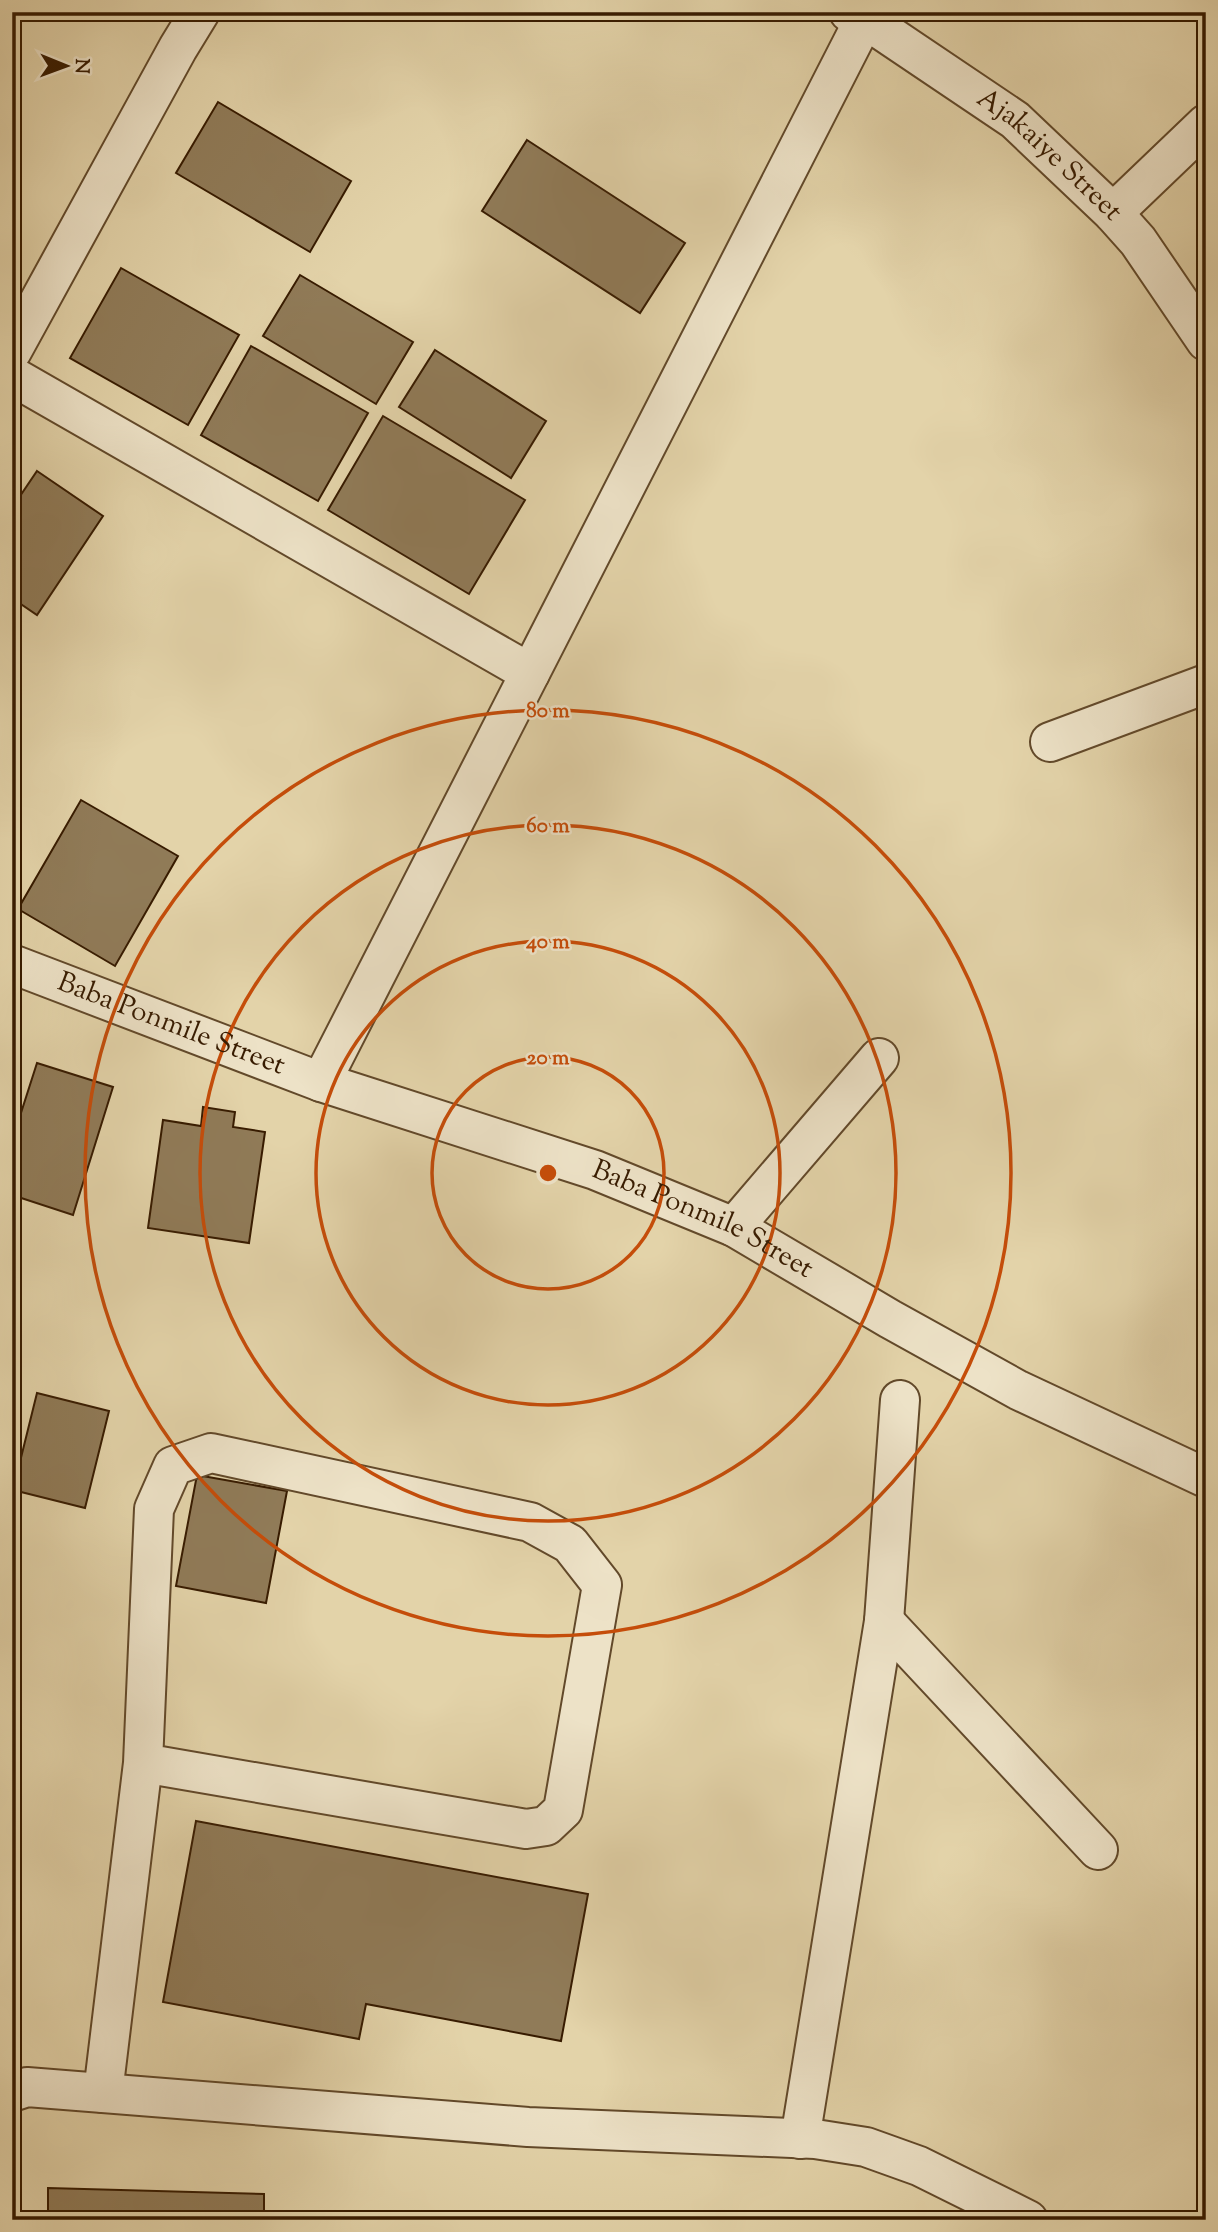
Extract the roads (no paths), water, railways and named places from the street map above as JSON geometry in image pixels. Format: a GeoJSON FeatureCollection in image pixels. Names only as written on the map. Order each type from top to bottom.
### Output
{"type":"FeatureCollection","features":[{"type":"Feature","properties":{"kind":"street"},"geometry":{"type":"LineString","coordinates":[[12,352],[200,12]]}},
{"type":"Feature","properties":{"kind":"street"},"geometry":{"type":"LineString","coordinates":[[321,1082],[861,15]]}},
{"type":"Feature","properties":{"kind":"street","name":"Ajakaiye Street"},"geometry":{"type":"LineString","coordinates":[[861,15],[1015,120],[1113,213],[1138,241],[1206,341]]}},
{"type":"Feature","properties":{"kind":"street"},"geometry":{"type":"LineString","coordinates":[[1113,213],[1206,124]]}},
{"type":"Feature","properties":{"kind":"street"},"geometry":{"type":"LineString","coordinates":[[12,376],[530,673]]}},
{"type":"Feature","properties":{"kind":"street"},"geometry":{"type":"LineString","coordinates":[[1050,742],[1206,684]]}},
{"type":"Feature","properties":{"kind":"street","name":"Baba Ponmile Street"},"geometry":{"type":"LineString","coordinates":[[12,964],[321,1082],[595,1170],[734,1227],[890,1319],[1018,1390],[1206,1478]]}},
{"type":"Feature","properties":{"kind":"street"},"geometry":{"type":"LineString","coordinates":[[734,1227],[879,1058]]}},
{"type":"Feature","properties":{"kind":"street"},"geometry":{"type":"LineString","coordinates":[[800,2139],[884,1621],[900,1400]]}},
{"type":"Feature","properties":{"kind":"street"},"geometry":{"type":"LineString","coordinates":[[103,2093],[143,1763],[154,1509],[173,1466],[211,1453],[530,1522],[570,1545],[602,1585],[563,1810],[546,1826],[526,1829],[143,1763]]}},
{"type":"Feature","properties":{"kind":"street"},"geometry":{"type":"LineString","coordinates":[[884,1621],[1098,1850]]}},
{"type":"Feature","properties":{"kind":"street"},"geometry":{"type":"LineString","coordinates":[[12,2092],[27,2087],[528,2127],[800,2139],[866,2147],[919,2166],[1028,2220]]}}]}
